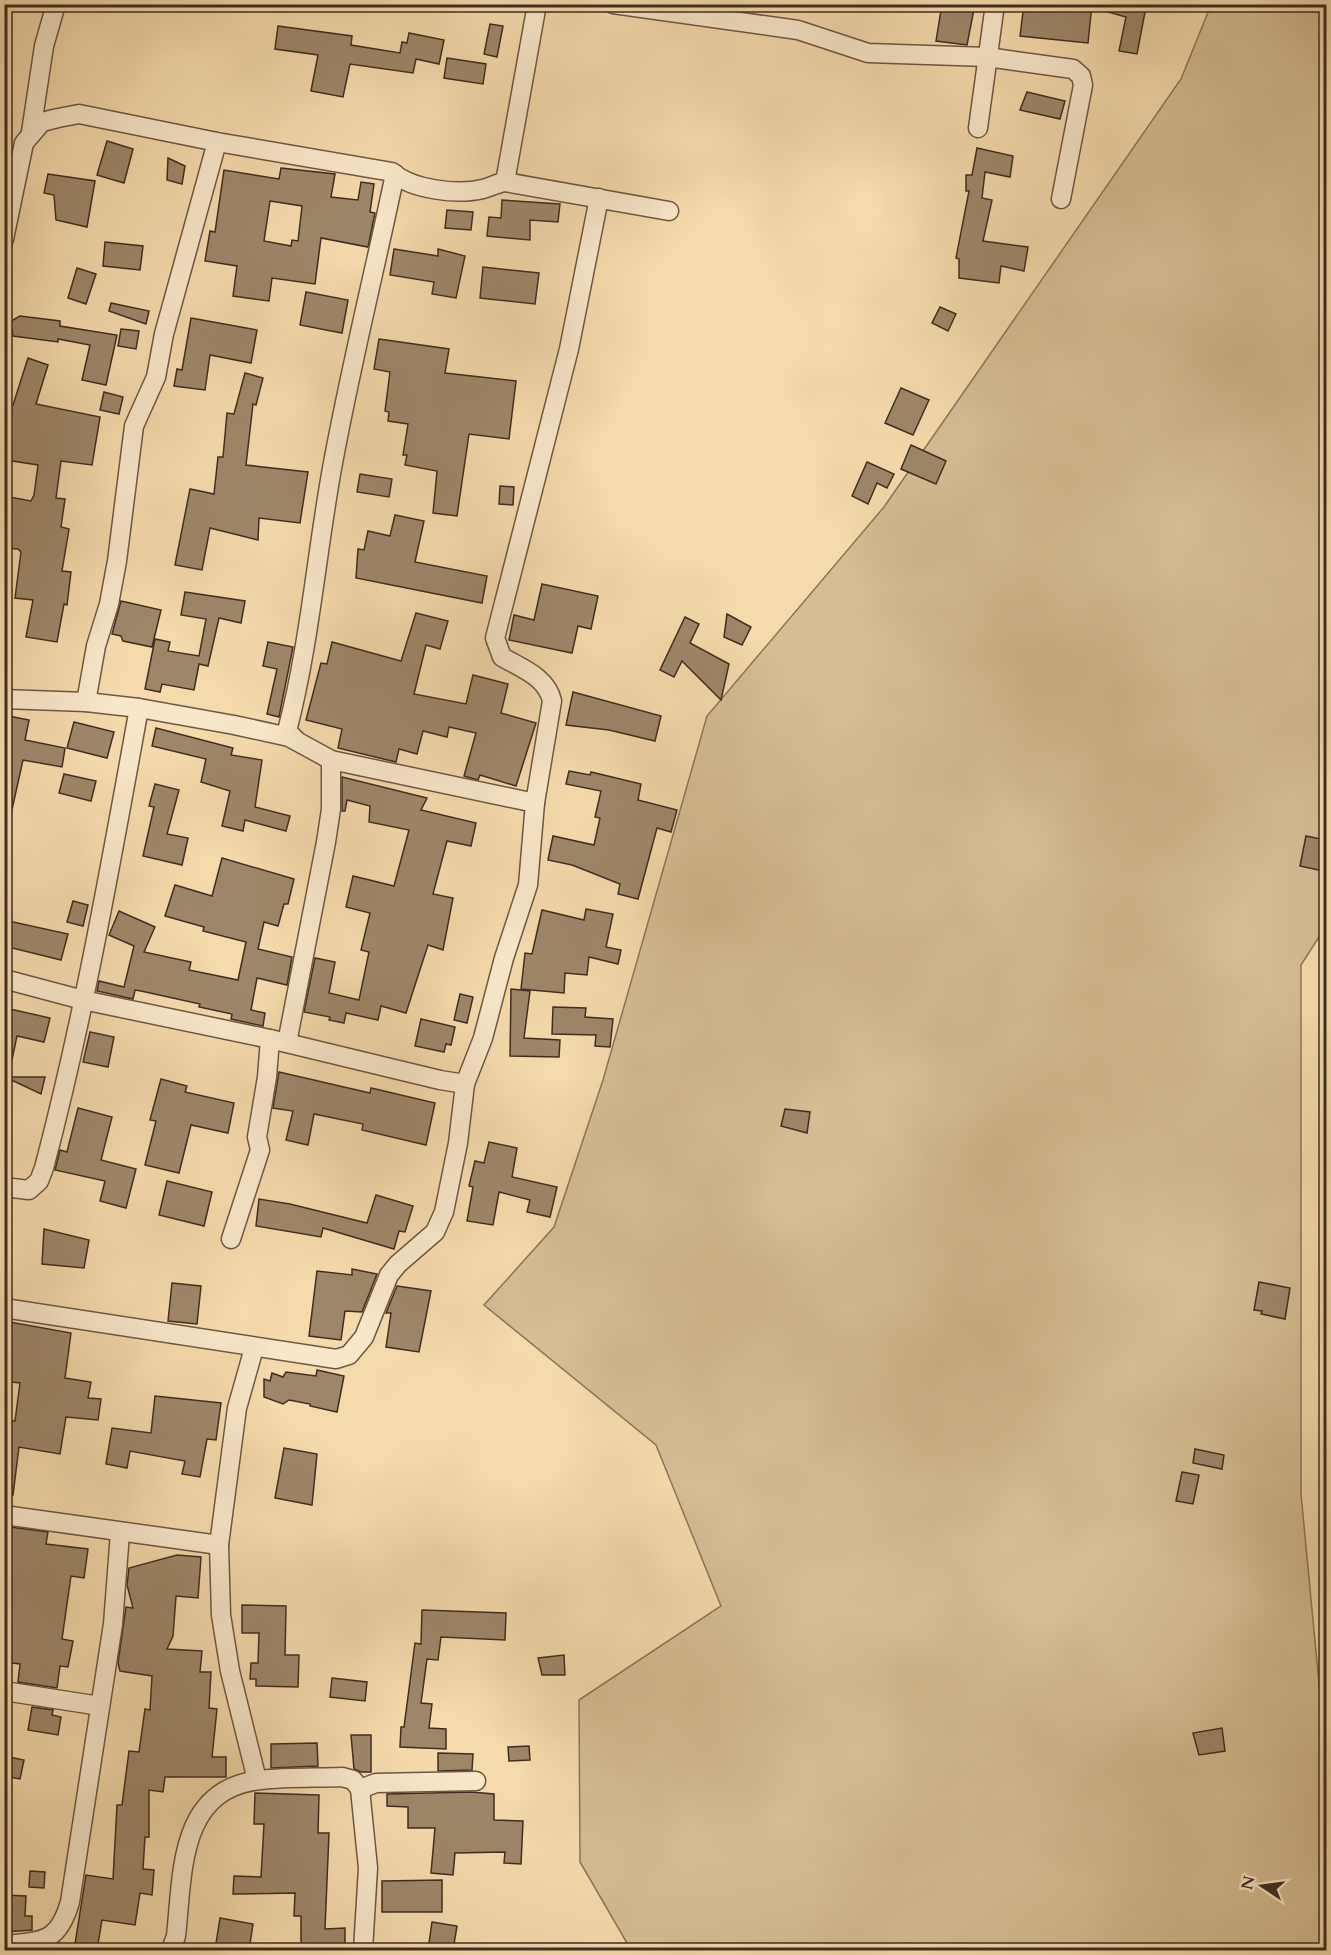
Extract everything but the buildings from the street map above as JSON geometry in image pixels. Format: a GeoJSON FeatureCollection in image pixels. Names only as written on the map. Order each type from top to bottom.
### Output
{"type":"FeatureCollection","features":[{"type":"Feature","properties":{"kind":"street"},"geometry":{"type":"LineString","coordinates":[[31,132],[44,46],[56,4]]}},
{"type":"Feature","properties":{"kind":"street"},"geometry":{"type":"LineString","coordinates":[[505,182],[537,4]]}},
{"type":"Feature","properties":{"kind":"street"},"geometry":{"type":"LineString","coordinates":[[612,4],[798,30],[868,53],[987,57],[1073,69],[1081,76],[1083,85],[1061,199]]}},
{"type":"Feature","properties":{"kind":"street"},"geometry":{"type":"LineString","coordinates":[[978,128],[995,4]]}},
{"type":"Feature","properties":{"kind":"street"},"geometry":{"type":"LineString","coordinates":[[4,239],[24,143],[31,132],[42,122],[79,114],[217,142],[392,172],[416,184],[461,191],[482,190],[505,182],[669,211]]}},
{"type":"Feature","properties":{"kind":"street"},"geometry":{"type":"LineString","coordinates":[[86,702],[96,646],[109,604],[117,561],[134,426],[156,377],[164,334],[217,142]]}},
{"type":"Feature","properties":{"kind":"street"},"geometry":{"type":"LineString","coordinates":[[296,740],[287,730],[297,692],[331,474],[351,370],[395,174]]}},
{"type":"Feature","properties":{"kind":"street"},"geometry":{"type":"LineString","coordinates":[[4,1308],[336,1359],[349,1355],[356,1346],[375,1312],[379,1294],[389,1275],[398,1264],[435,1232],[440,1222],[456,1153],[465,1084],[483,1038],[504,958],[528,885],[535,803],[550,719],[550,692],[536,676],[502,657],[495,638],[569,349],[599,198]]}},
{"type":"Feature","properties":{"kind":"street"},"geometry":{"type":"LineString","coordinates":[[4,699],[86,702],[139,708],[234,725],[296,740],[331,760],[535,803]]}},
{"type":"Feature","properties":{"kind":"street"},"geometry":{"type":"LineString","coordinates":[[4,1187],[29,1190],[39,1181],[44,1168],[83,1000],[139,708]]}},
{"type":"Feature","properties":{"kind":"street"},"geometry":{"type":"LineString","coordinates":[[231,1239],[260,1150],[257,1137],[267,1077],[279,1041],[326,842],[331,809],[331,760]]}},
{"type":"Feature","properties":{"kind":"street"},"geometry":{"type":"LineString","coordinates":[[4,979],[83,1000],[279,1041],[465,1084]]}},
{"type":"Feature","properties":{"kind":"street"},"geometry":{"type":"LineString","coordinates":[[254,1348],[237,1408],[219,1545],[221,1615],[230,1671],[257,1780]]}},
{"type":"Feature","properties":{"kind":"street"},"geometry":{"type":"LineString","coordinates":[[4,1515],[219,1545]]}},
{"type":"Feature","properties":{"kind":"street"},"geometry":{"type":"LineString","coordinates":[[4,1945],[50,1938],[57,1933],[65,1921],[70,1902],[113,1624],[120,1533]]}},
{"type":"Feature","properties":{"kind":"street"},"geometry":{"type":"LineString","coordinates":[[4,1691],[100,1706]]}},
{"type":"Feature","properties":{"kind":"street"},"geometry":{"type":"LineString","coordinates":[[171,1950],[176,1936],[189,1835],[200,1813],[217,1794],[257,1780],[342,1777],[352,1780],[360,1789],[368,1868],[363,1950]]}},
{"type":"Feature","properties":{"kind":"street"},"geometry":{"type":"LineString","coordinates":[[360,1789],[376,1783],[476,1781]]}},
{"type":"Feature","properties":{"kind":"shaded area"},"geometry":{"type":"Polygon","coordinates":[[[1211,5],[1326,5],[1326,926],[1301,965],[1301,1494],[1326,1757],[1326,1950],[631,1950],[580,1862],[579,1700],[721,1606],[656,1445],[484,1305],[554,1227],[603,1080],[707,716],[884,507],[1181,79],[1211,5]]]}}]}
